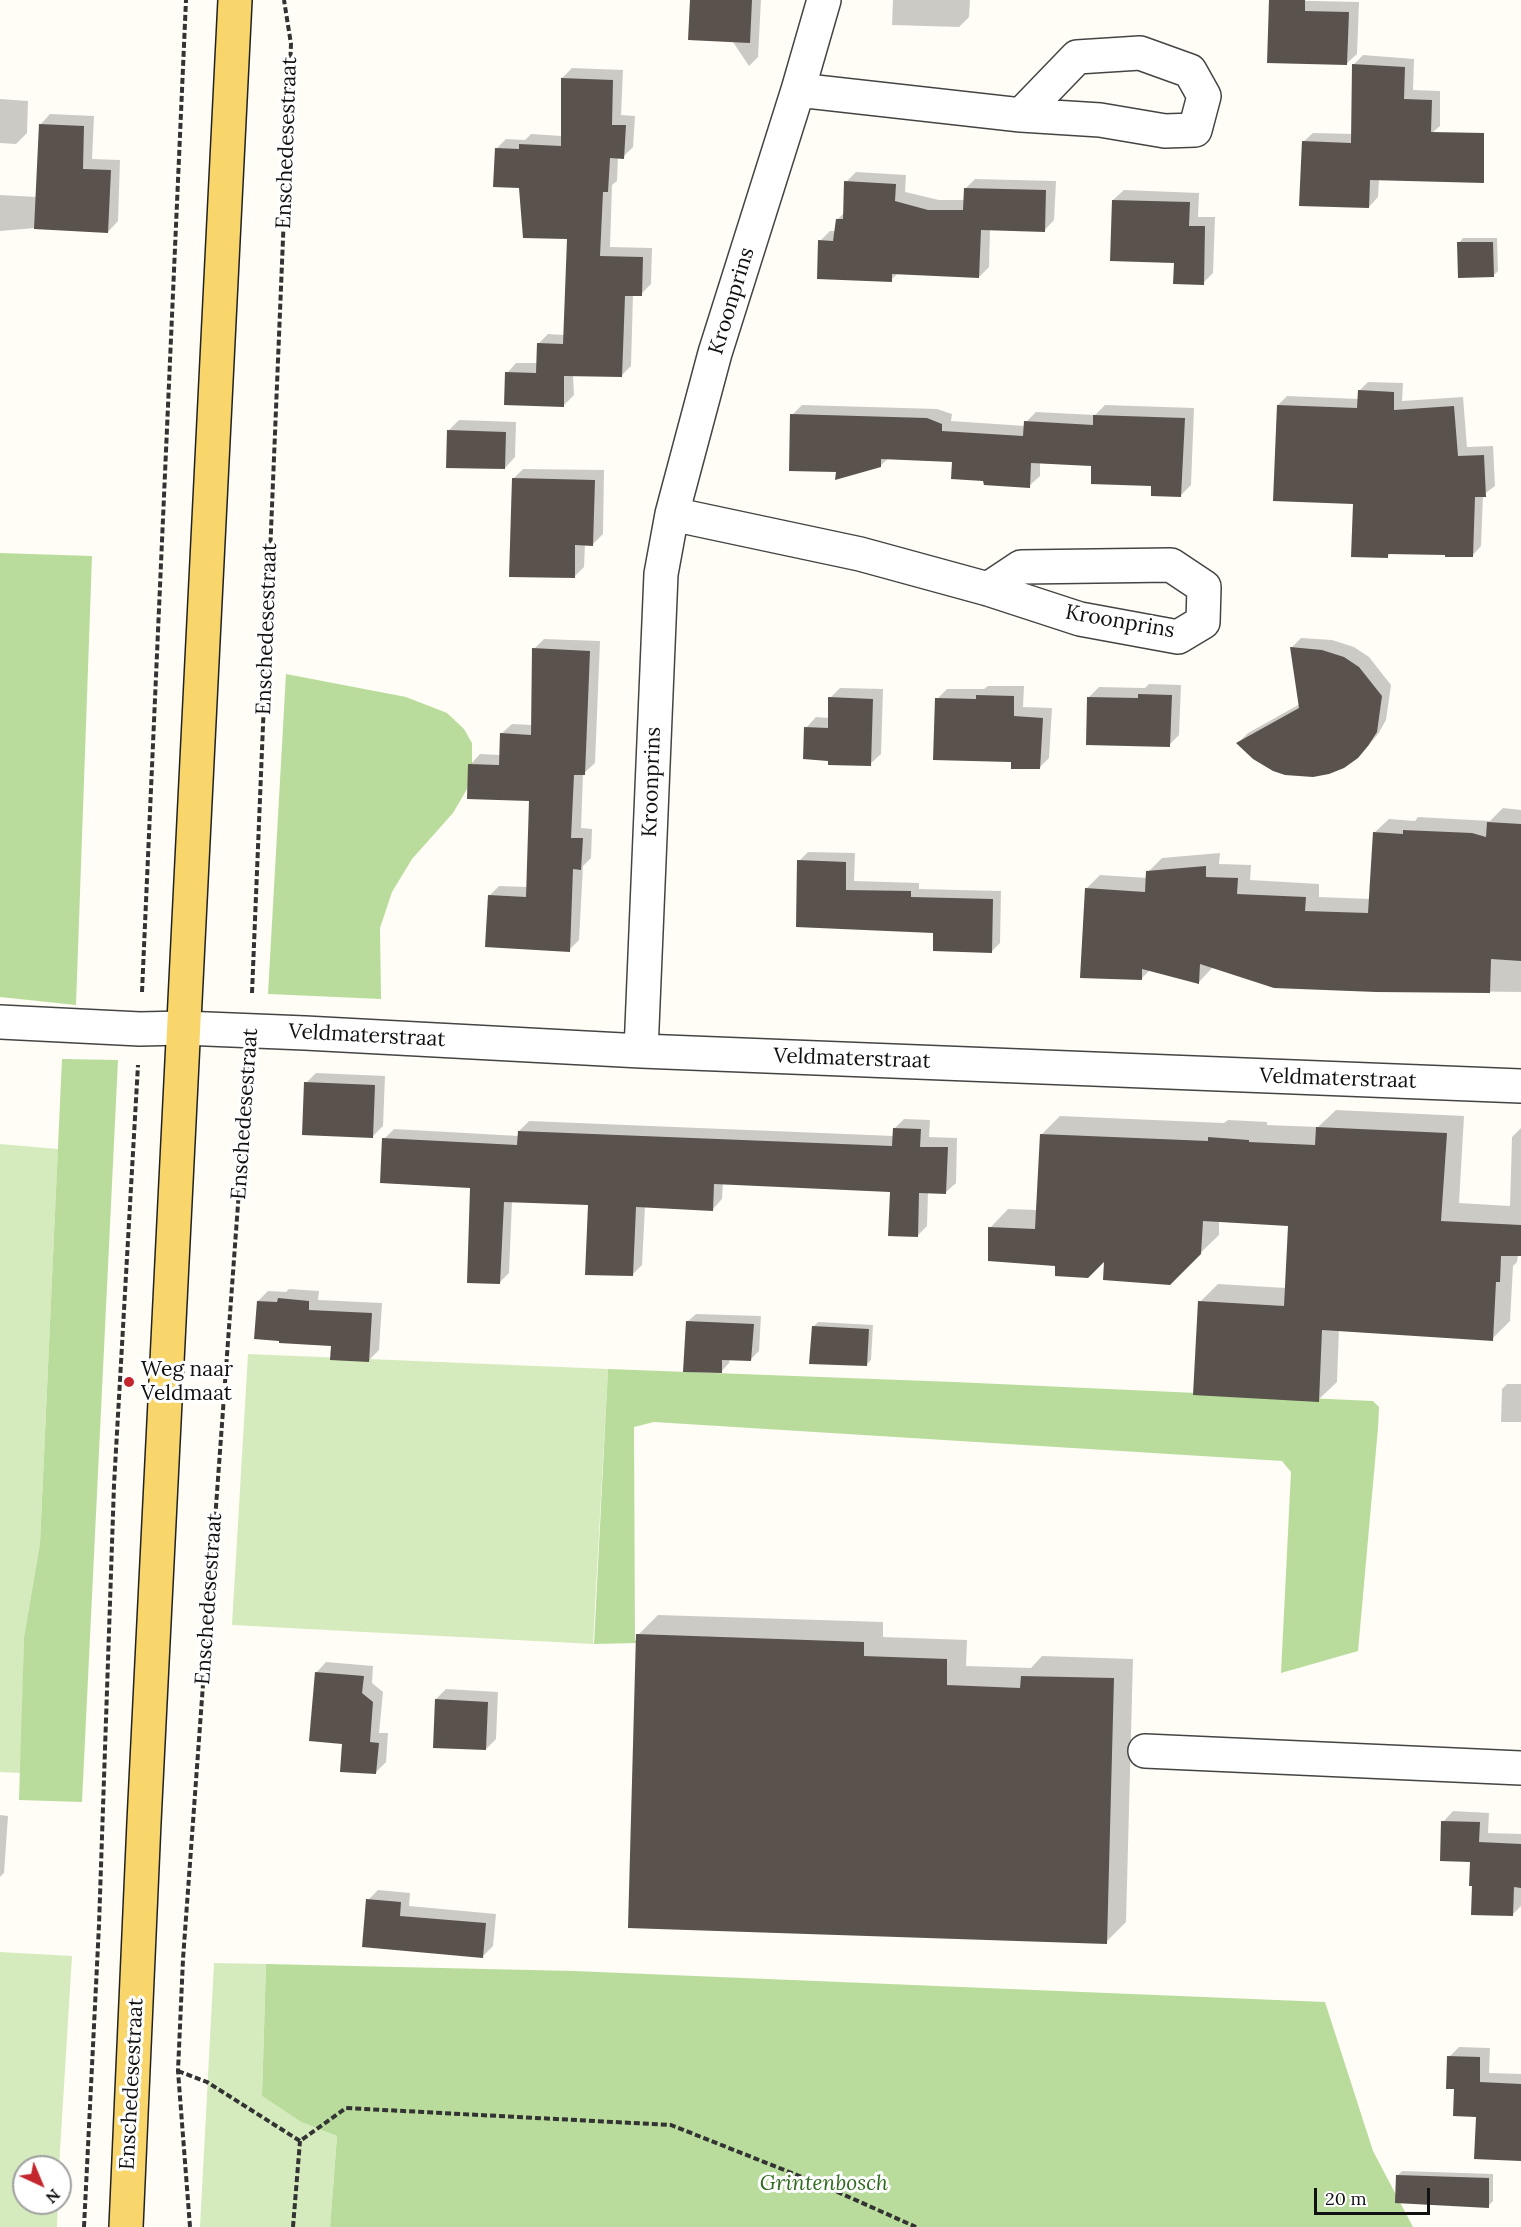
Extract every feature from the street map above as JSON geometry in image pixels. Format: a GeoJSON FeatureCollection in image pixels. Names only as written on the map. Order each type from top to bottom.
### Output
{"type":"FeatureCollection","features":[{"type":"Feature","properties":{"kind":"main road","name":"Enschedesestraat"},"geometry":{"type":"LineString","coordinates":[[126,2227],[144,1822],[235,0]]}},
{"type":"Feature","properties":{"kind":"street","name":"Kroonprins"},"geometry":{"type":"LineString","coordinates":[[641,1051],[661,574],[672,514],[715,353],[824,0]]}},
{"type":"Feature","properties":{"kind":"street"},"geometry":{"type":"LineString","coordinates":[[798,90],[1021,115],[1100,120],[1165,132],[1195,130],[1204,96],[1190,71],[1140,53],[1077,57],[1021,115]]}},
{"type":"Feature","properties":{"kind":"street","name":"Kroonprins"},"geometry":{"type":"LineString","coordinates":[[672,514],[860,554],[988,589],[1080,619],[1178,637],[1203,622],[1204,587],[1172,565],[1021,567],[988,589]]}},
{"type":"Feature","properties":{"kind":"street","name":"Veldmaterstraat"},"geometry":{"type":"LineString","coordinates":[[0,1022],[140,1029],[251,1030],[641,1051],[1521,1086]]}},
{"type":"Feature","properties":{"kind":"street"},"geometry":{"type":"LineString","coordinates":[[1145,1751],[1521,1768]]}},
{"type":"Feature","properties":{"kind":"path","name":"Enschedesestraat"},"geometry":{"type":"LineString","coordinates":[[84,2227],[99,1925],[114,1485],[140,1029],[186,0]]}},
{"type":"Feature","properties":{"kind":"path","name":"Enschedesestraat"},"geometry":{"type":"LineString","coordinates":[[190,2227],[177,2071],[183,1959],[251,1030],[291,44],[284,0]]}},
{"type":"Feature","properties":{"kind":"path"},"geometry":{"type":"LineString","coordinates":[[177,2071],[207,2082],[300,2141]]}},
{"type":"Feature","properties":{"kind":"path"},"geometry":{"type":"LineString","coordinates":[[293,2227],[300,2141],[346,2108],[671,2125],[822,2185],[916,2227]]}},
{"type":"Feature","properties":{"kind":"green space"},"geometry":{"type":"Polygon","coordinates":[[[0,553],[92,556],[76,1005],[0,997],[0,553]]]}},
{"type":"Feature","properties":{"kind":"green space"},"geometry":{"type":"Polygon","coordinates":[[[286,674],[406,697],[447,713],[464,729],[472,743],[472,764],[467,789],[453,813],[412,859],[392,892],[380,928],[381,999],[268,994],[286,674]]]}},
{"type":"Feature","properties":{"kind":"green space"},"geometry":{"type":"Polygon","coordinates":[[[62,1059],[118,1060],[82,1802],[19,1800],[24,1637],[40,1543],[62,1059]]]}},
{"type":"Feature","properties":{"kind":"green space"},"geometry":{"type":"Polygon","coordinates":[[[0,1144],[58,1149],[40,1543],[24,1637],[21,1773],[0,1772],[0,1144]]]}},
{"type":"Feature","properties":{"kind":"green space"},"geometry":{"type":"Polygon","coordinates":[[[248,1354],[608,1369],[593,1644],[232,1625],[248,1354]]]}},
{"type":"Feature","properties":{"kind":"green space"},"geometry":{"type":"Polygon","coordinates":[[[608,1369],[1373,1401],[1379,1407],[1378,1428],[1358,1651],[1281,1673],[1291,1472],[1282,1461],[654,1422],[634,1427],[635,1640],[637,1643],[594,1644],[608,1369]]]}},
{"type":"Feature","properties":{"kind":"green space"},"geometry":{"type":"Polygon","coordinates":[[[0,1952],[72,1956],[60,2155],[12,2155],[12,2215],[58,2215],[57,2227],[0,2227],[0,1952]]]}},
{"type":"Feature","properties":{"kind":"green space"},"geometry":{"type":"Polygon","coordinates":[[[214,1963],[266,1964],[262,2096],[301,2122],[337,2136],[330,2227],[200,2227],[214,1963]]]}},
{"type":"Feature","properties":{"kind":"green space","name":"Grintenbosch"},"geometry":{"type":"Polygon","coordinates":[[[266,1964],[574,1971],[1325,2002],[1373,2151],[1413,2227],[330,2227],[337,2136],[301,2122],[262,2096],[266,1964]]]}},
{"type":"Feature","properties":{"kind":"building"},"geometry":{"type":"Polygon","coordinates":[[[690,0],[752,0],[750,43],[688,40],[690,0]]]}},
{"type":"Feature","properties":{"kind":"building"},"geometry":{"type":"Polygon","coordinates":[[[1269,0],[1305,0],[1305,11],[1349,12],[1347,65],[1267,63],[1269,0]]]}},
{"type":"Feature","properties":{"kind":"building"},"geometry":{"type":"Polygon","coordinates":[[[1352,64],[1405,67],[1404,99],[1432,100],[1431,132],[1484,133],[1484,183],[1370,180],[1369,208],[1299,206],[1302,141],[1351,143],[1352,64]]]}},
{"type":"Feature","properties":{"kind":"building"},"geometry":{"type":"Polygon","coordinates":[[[561,78],[613,80],[612,125],[626,125],[624,159],[610,158],[608,192],[603,192],[600,256],[643,257],[642,296],[625,296],[622,377],[564,376],[564,407],[504,405],[505,372],[536,373],[537,343],[563,344],[567,239],[523,238],[519,188],[493,187],[495,148],[519,149],[519,144],[561,146],[561,78]]]}},
{"type":"Feature","properties":{"kind":"building"},"geometry":{"type":"Polygon","coordinates":[[[39,124],[84,126],[83,169],[111,170],[108,233],[34,229],[39,124]]]}},
{"type":"Feature","properties":{"kind":"building"},"geometry":{"type":"Polygon","coordinates":[[[844,181],[896,184],[895,201],[928,210],[963,210],[964,188],[1046,190],[1045,232],[981,230],[979,278],[892,274],[892,282],[817,279],[818,240],[833,241],[836,219],[843,219],[844,181]]]}},
{"type":"Feature","properties":{"kind":"building"},"geometry":{"type":"Polygon","coordinates":[[[1112,200],[1190,202],[1189,226],[1205,226],[1204,285],[1173,284],[1174,263],[1110,261],[1112,200]]]}},
{"type":"Feature","properties":{"kind":"building"},"geometry":{"type":"Polygon","coordinates":[[[1457,242],[1493,242],[1494,277],[1458,278],[1457,242]]]}},
{"type":"Feature","properties":{"kind":"building"},"geometry":{"type":"Polygon","coordinates":[[[1358,390],[1394,392],[1394,410],[1454,406],[1458,456],[1484,455],[1486,497],[1475,497],[1473,557],[1388,554],[1388,558],[1351,557],[1353,504],[1273,501],[1277,405],[1357,408],[1358,390]]]}},
{"type":"Feature","properties":{"kind":"building"},"geometry":{"type":"Polygon","coordinates":[[[790,414],[927,418],[942,424],[942,431],[1023,436],[1024,421],[1093,425],[1093,415],[1185,418],[1181,497],[1151,496],[1151,486],[1091,484],[1091,466],[1031,463],[1030,488],[984,485],[983,481],[951,479],[952,462],[881,459],[881,467],[835,480],[836,472],[789,471],[790,414]]]}},
{"type":"Feature","properties":{"kind":"building"},"geometry":{"type":"Polygon","coordinates":[[[447,430],[506,432],[505,469],[446,468],[447,430]]]}},
{"type":"Feature","properties":{"kind":"building"},"geometry":{"type":"Polygon","coordinates":[[[512,478],[595,480],[593,546],[575,545],[575,578],[509,577],[512,478]]]}},
{"type":"Feature","properties":{"kind":"building"},"geometry":{"type":"Polygon","coordinates":[[[1290,647],[1322,650],[1344,657],[1359,667],[1382,696],[1377,732],[1368,746],[1358,758],[1344,768],[1329,774],[1313,777],[1285,775],[1273,771],[1253,759],[1236,743],[1299,708],[1290,647]]]}},
{"type":"Feature","properties":{"kind":"building"},"geometry":{"type":"Polygon","coordinates":[[[532,648],[590,651],[585,775],[574,775],[571,838],[583,838],[581,870],[573,869],[570,952],[485,947],[488,895],[526,897],[529,801],[467,799],[468,764],[499,765],[500,733],[531,735],[532,648]]]}},
{"type":"Feature","properties":{"kind":"building"},"geometry":{"type":"Polygon","coordinates":[[[1138,694],[1172,695],[1170,747],[1086,745],[1087,697],[1138,698],[1138,694]]]}},
{"type":"Feature","properties":{"kind":"building"},"geometry":{"type":"Polygon","coordinates":[[[976,695],[1014,696],[1014,716],[1043,718],[1040,769],[1011,769],[1011,762],[933,760],[935,698],[976,699],[976,695]]]}},
{"type":"Feature","properties":{"kind":"building"},"geometry":{"type":"Polygon","coordinates":[[[828,697],[873,699],[871,766],[828,765],[828,761],[803,759],[804,727],[828,728],[828,697]]]}},
{"type":"Feature","properties":{"kind":"building"},"geometry":{"type":"Polygon","coordinates":[[[1487,822],[1521,824],[1521,961],[1491,959],[1490,993],[1274,988],[1200,964],[1199,984],[1142,969],[1142,980],[1080,978],[1085,888],[1145,892],[1146,871],[1206,866],[1206,877],[1238,878],[1237,894],[1306,897],[1305,911],[1368,913],[1373,832],[1403,834],[1403,830],[1472,833],[1486,837],[1487,822]]]}},
{"type":"Feature","properties":{"kind":"building"},"geometry":{"type":"Polygon","coordinates":[[[797,860],[846,862],[846,890],[911,891],[911,897],[993,899],[992,953],[933,951],[933,933],[796,927],[797,860]]]}},
{"type":"Feature","properties":{"kind":"building"},"geometry":{"type":"Polygon","coordinates":[[[304,1082],[375,1085],[373,1138],[302,1135],[304,1082]]]}},
{"type":"Feature","properties":{"kind":"building"},"geometry":{"type":"Polygon","coordinates":[[[1316,1127],[1447,1133],[1441,1221],[1521,1225],[1521,1256],[1501,1256],[1500,1282],[1496,1282],[1493,1341],[1322,1330],[1319,1402],[1193,1395],[1198,1301],[1284,1306],[1288,1226],[1203,1221],[1201,1254],[1170,1285],[1103,1280],[1104,1262],[1088,1278],[1055,1276],[1055,1266],[988,1261],[988,1227],[1035,1229],[1040,1134],[1208,1141],[1208,1137],[1249,1140],[1249,1142],[1315,1145],[1316,1127]]]}},
{"type":"Feature","properties":{"kind":"building"},"geometry":{"type":"Polygon","coordinates":[[[893,1128],[921,1129],[920,1147],[948,1147],[946,1194],[919,1193],[918,1237],[888,1236],[890,1192],[714,1184],[713,1211],[636,1207],[633,1276],[585,1275],[588,1205],[504,1202],[500,1284],[467,1283],[470,1188],[380,1183],[382,1138],[517,1145],[518,1131],[892,1146],[893,1128]]]}},
{"type":"Feature","properties":{"kind":"building"},"geometry":{"type":"Polygon","coordinates":[[[278,1298],[309,1301],[309,1310],[372,1313],[369,1362],[330,1360],[331,1346],[254,1339],[257,1301],[277,1302],[278,1298]]]}},
{"type":"Feature","properties":{"kind":"building"},"geometry":{"type":"Polygon","coordinates":[[[686,1321],[754,1324],[751,1361],[722,1360],[722,1373],[683,1372],[686,1321]]]}},
{"type":"Feature","properties":{"kind":"building"},"geometry":{"type":"Polygon","coordinates":[[[812,1326],[869,1329],[867,1366],[809,1364],[812,1326]]]}},
{"type":"Feature","properties":{"kind":"building"},"geometry":{"type":"Polygon","coordinates":[[[636,1634],[864,1642],[864,1656],[947,1659],[947,1685],[1020,1688],[1021,1676],[1114,1678],[1107,1944],[628,1928],[636,1634]]]}},
{"type":"Feature","properties":{"kind":"building"},"geometry":{"type":"Polygon","coordinates":[[[315,1672],[364,1676],[362,1693],[373,1702],[370,1742],[379,1743],[376,1774],[340,1772],[342,1744],[309,1741],[315,1672]]]}},
{"type":"Feature","properties":{"kind":"building"},"geometry":{"type":"Polygon","coordinates":[[[435,1699],[488,1702],[486,1750],[433,1748],[435,1699]]]}},
{"type":"Feature","properties":{"kind":"building"},"geometry":{"type":"Polygon","coordinates":[[[1441,1821],[1480,1822],[1479,1842],[1521,1844],[1521,1888],[1514,1887],[1513,1916],[1471,1915],[1470,1862],[1440,1861],[1441,1821]]]}},
{"type":"Feature","properties":{"kind":"building"},"geometry":{"type":"Polygon","coordinates":[[[366,1899],[401,1902],[400,1916],[486,1923],[483,1958],[362,1947],[366,1899]]]}},
{"type":"Feature","properties":{"kind":"building"},"geometry":{"type":"Polygon","coordinates":[[[1447,2056],[1480,2057],[1480,2082],[1521,2084],[1521,2161],[1474,2159],[1476,2117],[1453,2116],[1454,2089],[1446,2089],[1447,2056]]]}},
{"type":"Feature","properties":{"kind":"building"},"geometry":{"type":"Polygon","coordinates":[[[1396,2175],[1489,2178],[1489,2208],[1395,2203],[1396,2175]]]}},
{"type":"Feature","properties":{"kind":"place","name":"Weg naar Veldmaat"},"geometry":{"type":"Point","coordinates":[129,1382]}}]}
